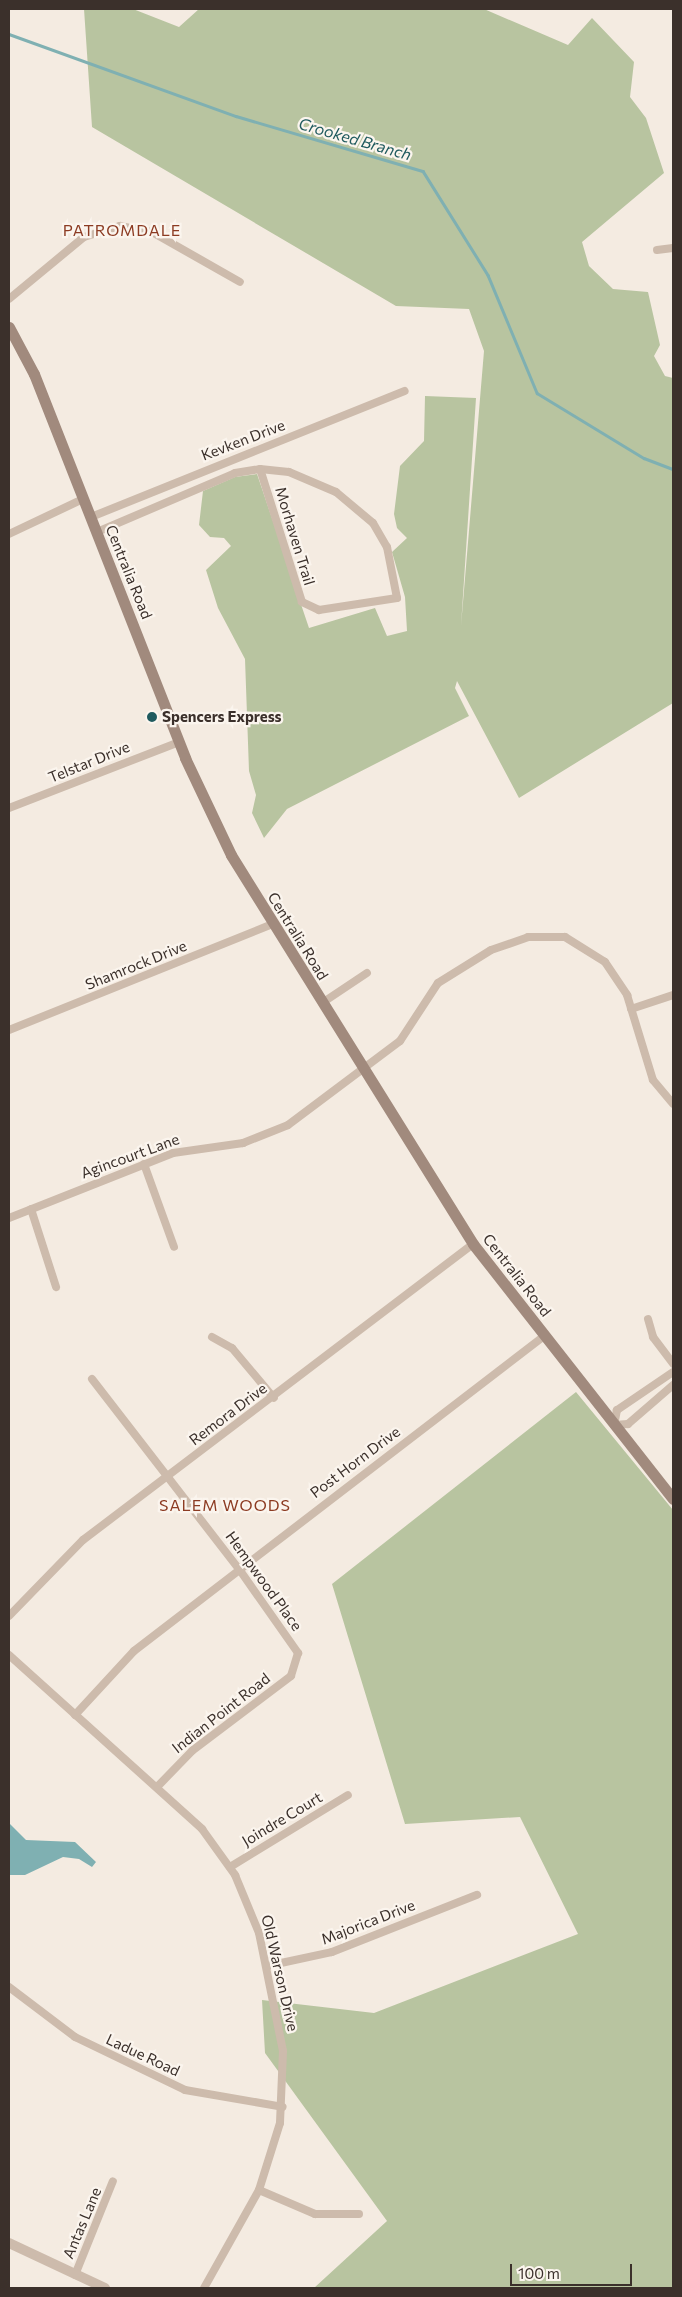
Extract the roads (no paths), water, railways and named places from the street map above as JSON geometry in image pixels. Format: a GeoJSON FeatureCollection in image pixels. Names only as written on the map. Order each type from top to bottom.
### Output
{"type":"FeatureCollection","features":[{"type":"Feature","properties":{"kind":"main road","name":"Centralia Road"},"geometry":{"type":"LineString","coordinates":[[9,327],[34,374],[179,742],[214,824],[273,924],[473,1244],[673,1499]]}},
{"type":"Feature","properties":{"kind":"street"},"geometry":{"type":"LineString","coordinates":[[9,299],[84,236],[120,226],[152,232],[240,282]]}},
{"type":"Feature","properties":{"kind":"street"},"geometry":{"type":"LineString","coordinates":[[657,250],[673,248]]}},
{"type":"Feature","properties":{"kind":"street","name":"Kevken Drive"},"geometry":{"type":"LineString","coordinates":[[90,517],[405,391]]}},
{"type":"Feature","properties":{"kind":"street","name":"Morhaven Trail"},"geometry":{"type":"LineString","coordinates":[[97,532],[222,477],[260,469],[308,478],[362,512],[387,547],[397,598],[319,610],[302,602],[260,469]]}},
{"type":"Feature","properties":{"kind":"street"},"geometry":{"type":"LineString","coordinates":[[9,534],[83,499]]}},
{"type":"Feature","properties":{"kind":"street","name":"Telstar Drive"},"geometry":{"type":"LineString","coordinates":[[9,808],[179,742]]}},
{"type":"Feature","properties":{"kind":"street","name":"Shamrock Drive"},"geometry":{"type":"LineString","coordinates":[[9,1030],[273,924]]}},
{"type":"Feature","properties":{"kind":"street","name":"Agincourt Lane"},"geometry":{"type":"LineString","coordinates":[[9,1218],[144,1164],[191,1149],[243,1143],[274,1132],[305,1115],[362,1067],[400,1041],[438,983],[491,950],[528,937],[565,937],[588,948],[618,979],[631,1008],[653,1080],[673,1104]]}},
{"type":"Feature","properties":{"kind":"street"},"geometry":{"type":"LineString","coordinates":[[322,1003],[367,973]]}},
{"type":"Feature","properties":{"kind":"street"},"geometry":{"type":"LineString","coordinates":[[631,1008],[673,995]]}},
{"type":"Feature","properties":{"kind":"street"},"geometry":{"type":"LineString","coordinates":[[144,1164],[174,1247]]}},
{"type":"Feature","properties":{"kind":"street"},"geometry":{"type":"LineString","coordinates":[[31,1210],[56,1286]]}},
{"type":"Feature","properties":{"kind":"street","name":"Remora Drive"},"geometry":{"type":"LineString","coordinates":[[9,1616],[76,1546],[274,1398],[473,1244]]}},
{"type":"Feature","properties":{"kind":"street"},"geometry":{"type":"LineString","coordinates":[[648,1319],[653,1337],[673,1364]]}},
{"type":"Feature","properties":{"kind":"street","name":"Post Horn Drive"},"geometry":{"type":"LineString","coordinates":[[75,1715],[134,1651],[544,1336]]}},
{"type":"Feature","properties":{"kind":"street"},"geometry":{"type":"LineString","coordinates":[[212,1337],[232,1348],[274,1398]]}},
{"type":"Feature","properties":{"kind":"street"},"geometry":{"type":"LineString","coordinates":[[673,1372],[617,1410],[614,1425],[628,1424],[673,1385]]}},
{"type":"Feature","properties":{"kind":"street","name":"Hempwood Place"},"geometry":{"type":"LineString","coordinates":[[92,1379],[169,1476],[239,1569],[296,1647],[298,1660]]}},
{"type":"Feature","properties":{"kind":"street","name":"Old Warson Drive"},"geometry":{"type":"LineString","coordinates":[[9,1655],[202,1829],[230,1867],[252,1912],[267,1966],[283,2050],[283,2107],[273,2156],[259,2190],[204,2288]]}},
{"type":"Feature","properties":{"kind":"street","name":"Indian Point Road"},"geometry":{"type":"LineString","coordinates":[[157,1787],[192,1751],[291,1676],[298,1660]]}},
{"type":"Feature","properties":{"kind":"street","name":"Joindre Court"},"geometry":{"type":"LineString","coordinates":[[230,1867],[348,1795]]}},
{"type":"Feature","properties":{"kind":"street","name":"Majorica Drive"},"geometry":{"type":"LineString","coordinates":[[267,1966],[332,1952],[476,1894]]}},
{"type":"Feature","properties":{"kind":"street","name":"Ladue Road"},"geometry":{"type":"LineString","coordinates":[[9,1987],[75,2037],[185,2090],[283,2107]]}},
{"type":"Feature","properties":{"kind":"street","name":"Antas Lane"},"geometry":{"type":"LineString","coordinates":[[75,2275],[113,2181]]}},
{"type":"Feature","properties":{"kind":"street"},"geometry":{"type":"LineString","coordinates":[[259,2190],[315,2214],[359,2214]]}},
{"type":"Feature","properties":{"kind":"street"},"geometry":{"type":"LineString","coordinates":[[9,2243],[105,2288]]}},
{"type":"Feature","properties":{"kind":"water"},"geometry":{"type":"Polygon","coordinates":[[[9,1823],[26,1840],[75,1842],[96,1862],[92,1867],[79,1859],[63,1857],[25,1875],[9,1875],[9,1823]]]}},
{"type":"Feature","properties":{"kind":"waterway","name":"Crooked Branch"},"geometry":{"type":"LineString","coordinates":[[9,34],[236,116],[423,171],[488,275],[537,393],[644,458],[673,469]]}},
{"type":"Feature","properties":{"kind":"place","name":"Spencers Express"},"geometry":{"type":"Point","coordinates":[152,717]}},
{"type":"Feature","properties":{"kind":"district","name":"PATROMDALE"},"geometry":{"type":"Point","coordinates":[122,230]}},
{"type":"Feature","properties":{"kind":"district","name":"SALEM WOODS"},"geometry":{"type":"Point","coordinates":[225,1505]}}]}
